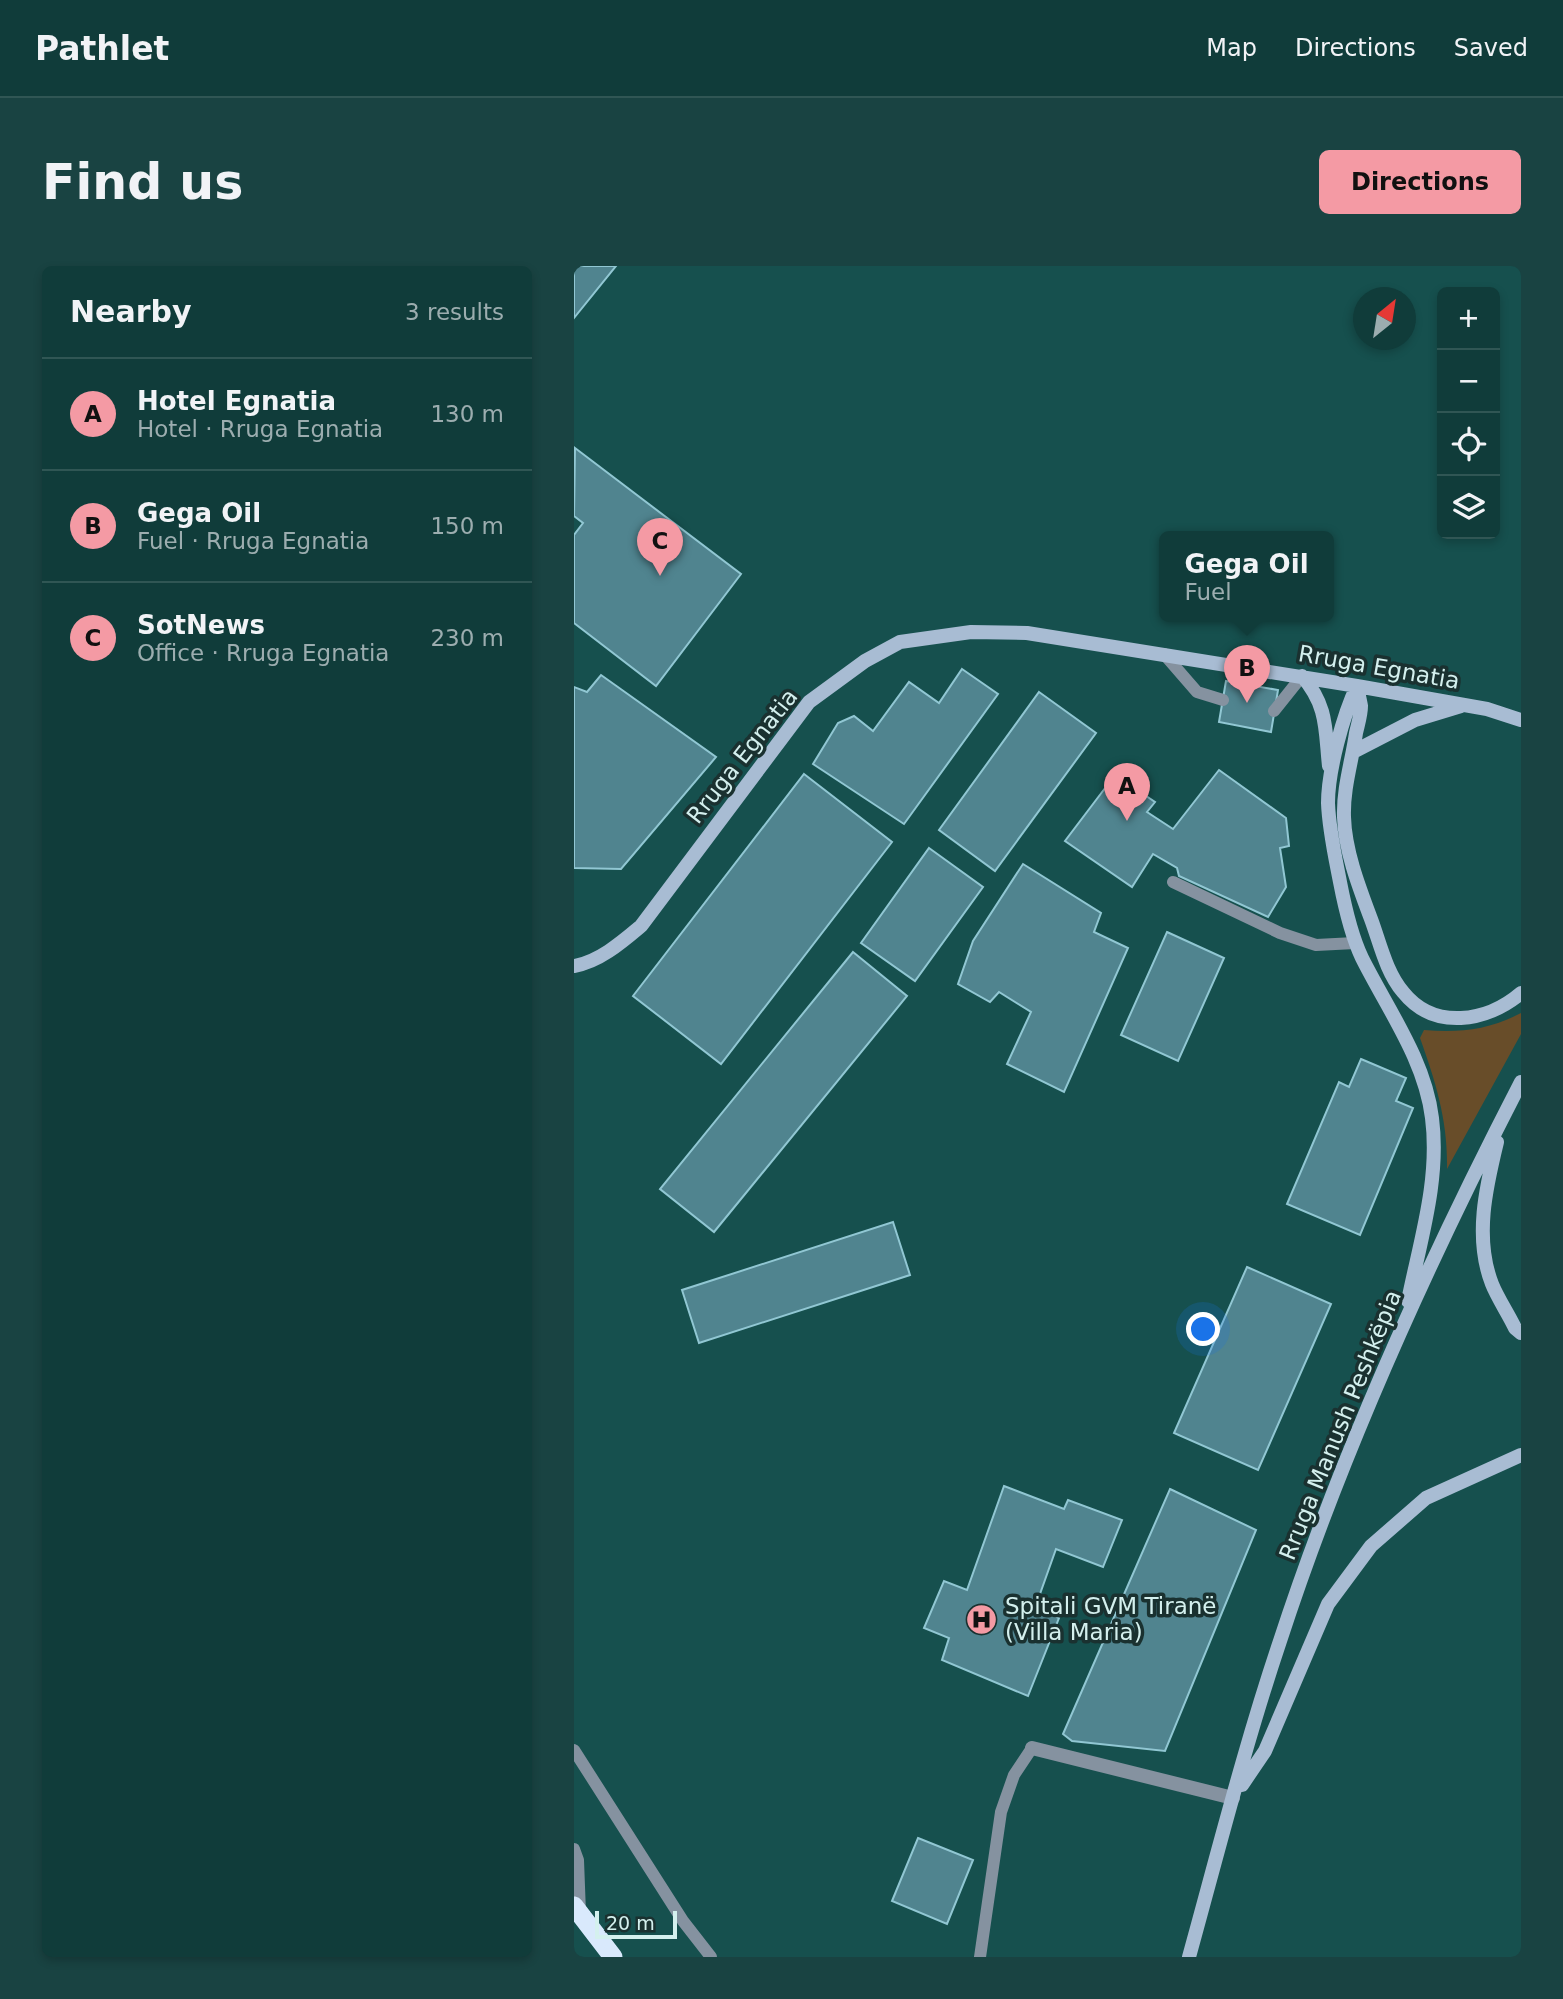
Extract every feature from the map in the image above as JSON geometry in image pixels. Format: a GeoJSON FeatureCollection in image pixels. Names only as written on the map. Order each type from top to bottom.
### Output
{"type":"FeatureCollection","features":[{"type":"Feature","properties":{"kind":"highway"},"geometry":{"type":"LineString","coordinates":[[577,1909],[613,1957]]}},
{"type":"Feature","properties":{"kind":"main road","name":"Rruga Egnatia"},"geometry":{"type":"LineString","coordinates":[[574,966],[617,946],[640,926],[666,896],[809,702],[833,682],[900,642],[971,632],[1027,633],[1357,685],[1465,705],[1521,720]]}},
{"type":"Feature","properties":{"kind":"main road"},"geometry":{"type":"LineString","coordinates":[[1302,676],[1316,691],[1324,714],[1330,780]]}},
{"type":"Feature","properties":{"kind":"main road"},"geometry":{"type":"LineString","coordinates":[[1357,685],[1361,707],[1344,804],[1349,851],[1391,975],[1403,993],[1418,1006],[1434,1014],[1452,1018],[1474,1018],[1491,1013],[1521,993]]}},
{"type":"Feature","properties":{"kind":"main road"},"geometry":{"type":"LineString","coordinates":[[1357,685],[1347,705],[1330,780],[1330,832],[1355,943],[1412,1052],[1424,1084],[1432,1118],[1432,1191],[1405,1320]]}},
{"type":"Feature","properties":{"kind":"main road"},"geometry":{"type":"LineString","coordinates":[[1353,752],[1415,720],[1465,705]]}},
{"type":"Feature","properties":{"kind":"main road","name":"Rruga Manush Peshkëpia"},"geometry":{"type":"LineString","coordinates":[[1189,1957],[1280,1641],[1365,1412],[1405,1320],[1521,1082]]}},
{"type":"Feature","properties":{"kind":"main road"},"geometry":{"type":"LineString","coordinates":[[1504,1115],[1485,1193],[1483,1245],[1492,1283],[1515,1328],[1521,1333]]}},
{"type":"Feature","properties":{"kind":"main road"},"geometry":{"type":"LineString","coordinates":[[1233,1798],[1265,1751],[1328,1604],[1371,1546],[1426,1498],[1521,1455]]}},
{"type":"Feature","properties":{"kind":"street"},"geometry":{"type":"LineString","coordinates":[[1032,1748],[1233,1798]]}},
{"type":"Feature","properties":{"kind":"lane"},"geometry":{"type":"LineString","coordinates":[[1164,654],[1197,692],[1223,700]]}},
{"type":"Feature","properties":{"kind":"lane"},"geometry":{"type":"LineString","coordinates":[[1274,710],[1302,676]]}},
{"type":"Feature","properties":{"kind":"lane"},"geometry":{"type":"LineString","coordinates":[[1173,883],[1280,933],[1316,945],[1355,943]]}},
{"type":"Feature","properties":{"kind":"lane"},"geometry":{"type":"LineString","coordinates":[[980,1957],[1001,1812],[1014,1775],[1032,1748]]}},
{"type":"Feature","properties":{"kind":"lane"},"geometry":{"type":"LineString","coordinates":[[574,1750],[683,1921],[711,1957]]}},
{"type":"Feature","properties":{"kind":"lane"},"geometry":{"type":"LineString","coordinates":[[574,1849],[578,1860],[577,1909]]}},
{"type":"Feature","properties":{"kind":"shaded area"},"geometry":{"type":"Polygon","coordinates":[[[1521,1013],[1521,1034],[1447,1169],[1440,1102],[1420,1038],[1424,1030],[1474,1029],[1521,1013]]]}},
{"type":"Feature","properties":{"kind":"building"},"geometry":{"type":"Polygon","coordinates":[[[574,266],[616,266],[574,318],[574,266]]]}},
{"type":"Feature","properties":{"kind":"building"},"geometry":{"type":"Polygon","coordinates":[[[575,448],[741,574],[656,686],[574,623],[574,535],[583,523],[574,516],[575,448]]]}},
{"type":"Feature","properties":{"kind":"building"},"geometry":{"type":"Polygon","coordinates":[[[962,669],[998,694],[904,824],[813,764],[838,723],[854,716],[873,731],[909,682],[939,703],[962,669]]]}},
{"type":"Feature","properties":{"kind":"building"},"geometry":{"type":"Polygon","coordinates":[[[601,675],[716,757],[621,869],[574,868],[574,687],[587,692],[601,675]]]}},
{"type":"Feature","properties":{"kind":"building"},"geometry":{"type":"Polygon","coordinates":[[[1226,681],[1278,690],[1271,732],[1219,722],[1226,681]]]}},
{"type":"Feature","properties":{"kind":"building"},"geometry":{"type":"Polygon","coordinates":[[[1039,692],[1096,733],[995,871],[939,830],[1039,692]]]}},
{"type":"Feature","properties":{"kind":"building"},"geometry":{"type":"Polygon","coordinates":[[[1219,770],[1286,818],[1289,846],[1280,848],[1286,887],[1268,917],[1179,876],[1177,868],[1153,854],[1132,887],[1065,841],[1115,775],[1155,802],[1147,812],[1173,829],[1219,770]]]}},
{"type":"Feature","properties":{"kind":"building"},"geometry":{"type":"Polygon","coordinates":[[[804,774],[892,842],[721,1064],[633,996],[804,774]]]}},
{"type":"Feature","properties":{"kind":"building"},"geometry":{"type":"Polygon","coordinates":[[[929,848],[983,887],[915,981],[861,943],[929,848]]]}},
{"type":"Feature","properties":{"kind":"building"},"geometry":{"type":"Polygon","coordinates":[[[1023,864],[1101,913],[1094,932],[1128,948],[1064,1092],[1007,1064],[1031,1012],[999,992],[990,1002],[958,984],[973,941],[1023,864]]]}},
{"type":"Feature","properties":{"kind":"building"},"geometry":{"type":"Polygon","coordinates":[[[1167,932],[1224,958],[1178,1061],[1121,1035],[1167,932]]]}},
{"type":"Feature","properties":{"kind":"building"},"geometry":{"type":"Polygon","coordinates":[[[853,952],[907,996],[714,1232],[660,1189],[853,952]]]}},
{"type":"Feature","properties":{"kind":"building"},"geometry":{"type":"Polygon","coordinates":[[[1361,1059],[1406,1078],[1396,1101],[1413,1108],[1360,1235],[1287,1204],[1339,1082],[1349,1087],[1361,1059]]]}},
{"type":"Feature","properties":{"kind":"building"},"geometry":{"type":"Polygon","coordinates":[[[893,1222],[910,1275],[699,1343],[682,1290],[893,1222]]]}},
{"type":"Feature","properties":{"kind":"building"},"geometry":{"type":"Polygon","coordinates":[[[1247,1267],[1331,1304],[1258,1470],[1174,1433],[1247,1267]]]}},
{"type":"Feature","properties":{"kind":"building"},"geometry":{"type":"Polygon","coordinates":[[[1004,1486],[1064,1509],[1068,1500],[1122,1520],[1103,1567],[1056,1549],[1035,1608],[1059,1618],[1028,1696],[942,1660],[949,1638],[924,1628],[944,1581],[967,1590],[1004,1486]]]}},
{"type":"Feature","properties":{"kind":"building"},"geometry":{"type":"Polygon","coordinates":[[[1170,1489],[1256,1530],[1165,1751],[1072,1741],[1063,1734],[1170,1489]]]}},
{"type":"Feature","properties":{"kind":"building"},"geometry":{"type":"Polygon","coordinates":[[[918,1838],[973,1860],[947,1924],[892,1901],[918,1838]]]}},
{"type":"Feature","properties":{"kind":"place","name":"SotNews"},"geometry":{"type":"Point","coordinates":[660,576]}},
{"type":"Feature","properties":{"kind":"place","name":"Gega Oil"},"geometry":{"type":"Point","coordinates":[1247,703]}},
{"type":"Feature","properties":{"kind":"place","name":"Hotel Egnatia"},"geometry":{"type":"Point","coordinates":[1127,821]}},
{"type":"Feature","properties":{"kind":"place","name":"Spitali GVM Tiranë (Villa Maria)"},"geometry":{"type":"Point","coordinates":[982,1619]}}]}
